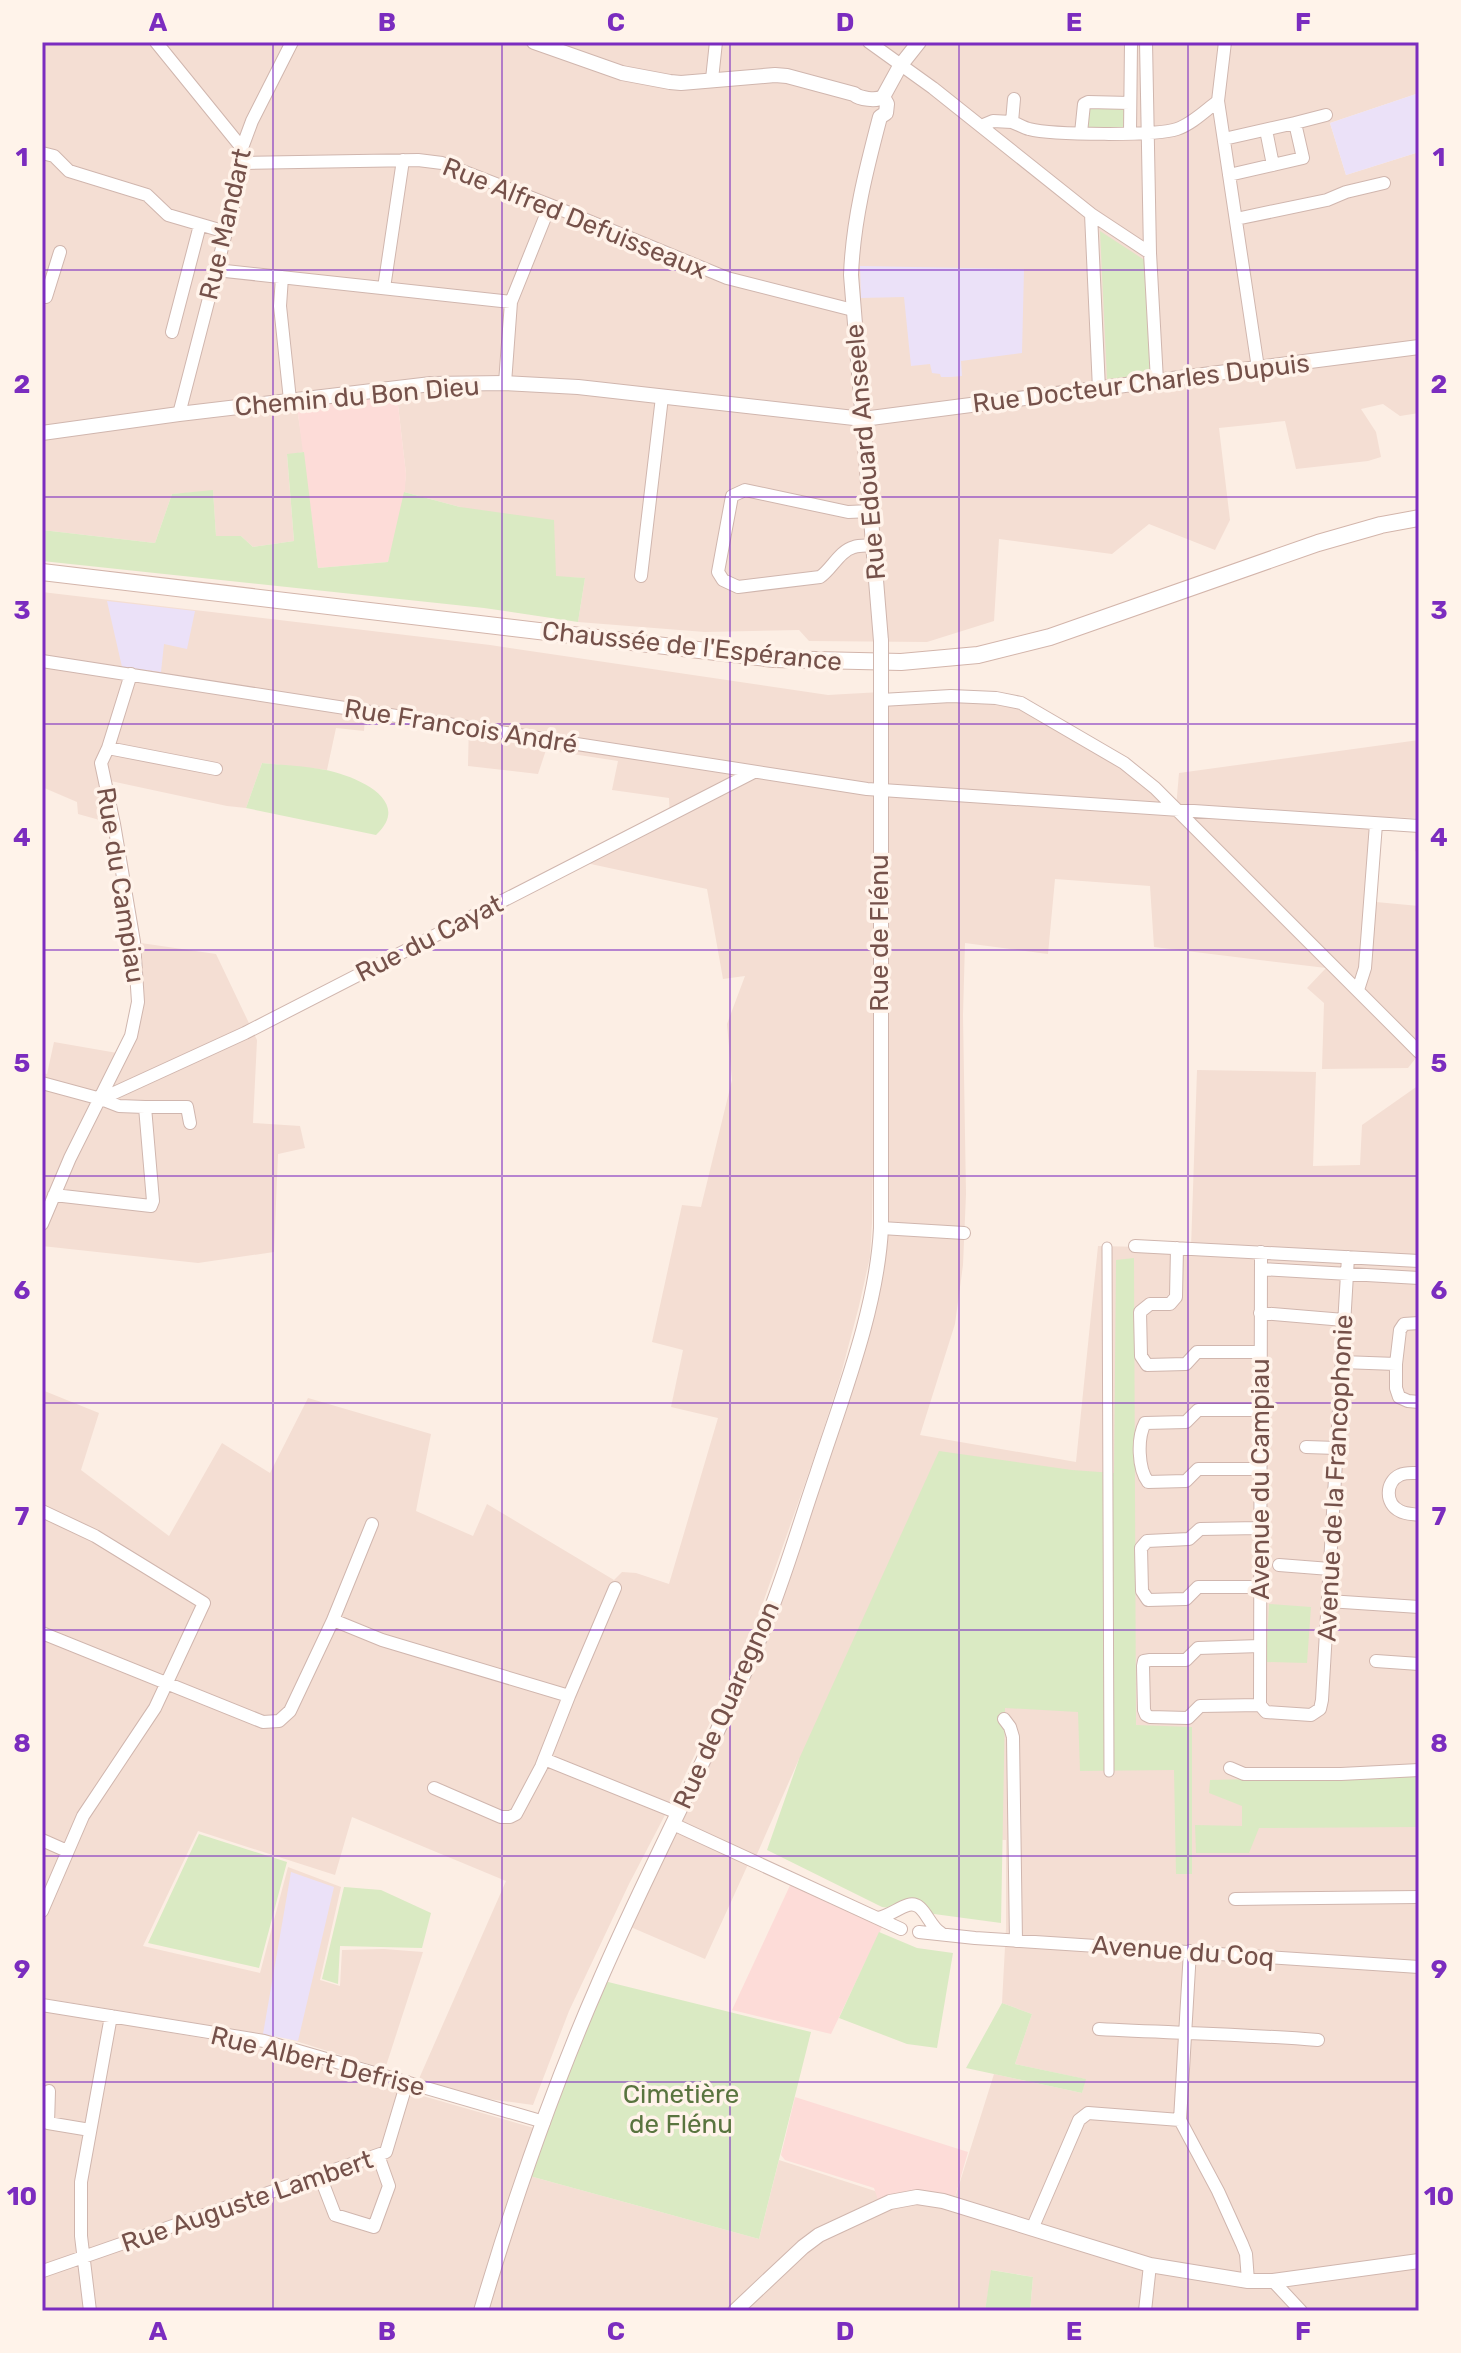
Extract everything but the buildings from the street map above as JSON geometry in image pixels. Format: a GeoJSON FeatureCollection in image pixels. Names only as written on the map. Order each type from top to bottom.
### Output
{"type":"FeatureCollection","features":[{"type":"Feature","properties":{"kind":"main road","name":"Chaussée de l'Espérance"},"geometry":{"type":"LineString","coordinates":[[42,572],[774,659],[901,662],[978,655],[1022,645],[1083,627],[1318,543],[1419,518]]}},
{"type":"Feature","properties":{"kind":"street"},"geometry":{"type":"LineString","coordinates":[[156,42],[242,148]]}},
{"type":"Feature","properties":{"kind":"street","name":"Rue Mandart"},"geometry":{"type":"LineString","coordinates":[[179,414],[244,163],[242,148],[252,121],[292,42]]}},
{"type":"Feature","properties":{"kind":"street"},"geometry":{"type":"LineString","coordinates":[[534,42],[622,73],[646,78],[681,83],[787,76],[860,98],[878,94],[886,72],[900,66],[919,42]]}},
{"type":"Feature","properties":{"kind":"street"},"geometry":{"type":"LineString","coordinates":[[712,79],[716,42]]}},
{"type":"Feature","properties":{"kind":"street"},"geometry":{"type":"LineString","coordinates":[[869,42],[933,88],[1091,214],[1150,253]]}},
{"type":"Feature","properties":{"kind":"street"},"geometry":{"type":"LineString","coordinates":[[1130,132],[1131,42]]}},
{"type":"Feature","properties":{"kind":"street"},"geometry":{"type":"LineString","coordinates":[[1146,42],[1150,253],[1157,381]]}},
{"type":"Feature","properties":{"kind":"street"},"geometry":{"type":"LineString","coordinates":[[1225,42],[1218,101],[1258,368]]}},
{"type":"Feature","properties":{"kind":"street","name":"Rue Edouard Anseele"},"geometry":{"type":"LineString","coordinates":[[878,94],[887,104],[886,113],[880,117],[853,231],[851,275],[881,641],[880,790]]}},
{"type":"Feature","properties":{"kind":"street"},"geometry":{"type":"LineString","coordinates":[[1012,122],[1014,99]]}},
{"type":"Feature","properties":{"kind":"street"},"geometry":{"type":"LineString","coordinates":[[981,126],[993,121],[1012,122],[1030,129],[1081,133],[1147,133],[1176,129],[1218,101]]}},
{"type":"Feature","properties":{"kind":"street"},"geometry":{"type":"LineString","coordinates":[[1081,133],[1084,104],[1130,103]]}},
{"type":"Feature","properties":{"kind":"street"},"geometry":{"type":"LineString","coordinates":[[1224,139],[1326,115]]}},
{"type":"Feature","properties":{"kind":"street"},"geometry":{"type":"LineString","coordinates":[[1229,175],[1303,158],[1295,123]]}},
{"type":"Feature","properties":{"kind":"street"},"geometry":{"type":"LineString","coordinates":[[1266,130],[1273,165]]}},
{"type":"Feature","properties":{"kind":"street"},"geometry":{"type":"LineString","coordinates":[[42,153],[54,156],[69,171],[147,195],[168,215],[226,232]]}},
{"type":"Feature","properties":{"kind":"street"},"geometry":{"type":"LineString","coordinates":[[384,288],[403,160]]}},
{"type":"Feature","properties":{"kind":"street","name":"Rue Alfred Defuisseaux"},"geometry":{"type":"LineString","coordinates":[[244,163],[403,160],[442,163],[727,278],[853,310]]}},
{"type":"Feature","properties":{"kind":"street"},"geometry":{"type":"LineString","coordinates":[[1236,219],[1327,200],[1384,183]]}},
{"type":"Feature","properties":{"kind":"street"},"geometry":{"type":"LineString","coordinates":[[505,383],[511,302],[550,205]]}},
{"type":"Feature","properties":{"kind":"street"},"geometry":{"type":"LineString","coordinates":[[1091,214],[1099,389]]}},
{"type":"Feature","properties":{"kind":"street"},"geometry":{"type":"LineString","coordinates":[[172,332],[200,225]]}},
{"type":"Feature","properties":{"kind":"street"},"geometry":{"type":"LineString","coordinates":[[43,301],[60,252]]}},
{"type":"Feature","properties":{"kind":"street"},"geometry":{"type":"LineString","coordinates":[[216,270],[511,302]]}},
{"type":"Feature","properties":{"kind":"street"},"geometry":{"type":"LineString","coordinates":[[282,277],[280,306],[290,400]]}},
{"type":"Feature","properties":{"kind":"street","name":"Rue Docteur Charles Dupuis"},"geometry":{"type":"LineString","coordinates":[[863,419],[1419,347]]}},
{"type":"Feature","properties":{"kind":"street","name":"Chemin du Bon Dieu"},"geometry":{"type":"LineString","coordinates":[[42,433],[431,384],[505,383],[578,387],[863,419]]}},
{"type":"Feature","properties":{"kind":"street"},"geometry":{"type":"LineString","coordinates":[[641,576],[662,397]]}},
{"type":"Feature","properties":{"kind":"street"},"geometry":{"type":"LineString","coordinates":[[871,511],[848,512],[745,490],[732,496],[718,572],[723,580],[738,587],[820,577],[852,547],[874,545]]}},
{"type":"Feature","properties":{"kind":"street","name":"Rue Francois André"},"geometry":{"type":"LineString","coordinates":[[42,661],[880,790],[1419,826]]}},
{"type":"Feature","properties":{"kind":"street","name":"Rue du Campiau"},"geometry":{"type":"LineString","coordinates":[[42,1224],[131,1036],[138,1002],[134,942],[101,763],[131,674]]}},
{"type":"Feature","properties":{"kind":"street"},"geometry":{"type":"LineString","coordinates":[[881,696],[996,698],[1021,703],[1124,763],[1155,788],[1419,1052]]}},
{"type":"Feature","properties":{"kind":"street"},"geometry":{"type":"LineString","coordinates":[[108,748],[216,769]]}},
{"type":"Feature","properties":{"kind":"street","name":"Rue du Cayat"},"geometry":{"type":"LineString","coordinates":[[101,1099],[245,1033],[754,772]]}},
{"type":"Feature","properties":{"kind":"street","name":"Rue de Flénu"},"geometry":{"type":"LineString","coordinates":[[880,790],[880,1076]]}},
{"type":"Feature","properties":{"kind":"street"},"geometry":{"type":"LineString","coordinates":[[1358,990],[1365,968],[1376,824]]}},
{"type":"Feature","properties":{"kind":"street","name":"Rue de Quaregnon"},"geometry":{"type":"LineString","coordinates":[[481,2311],[544,2122],[600,1980],[761,1636],[838,1409],[878,1263],[881,1228],[880,1076]]}},
{"type":"Feature","properties":{"kind":"street"},"geometry":{"type":"LineString","coordinates":[[42,1083],[119,1106],[187,1107],[190,1123]]}},
{"type":"Feature","properties":{"kind":"street"},"geometry":{"type":"LineString","coordinates":[[54,1195],[151,1206],[145,1107]]}},
{"type":"Feature","properties":{"kind":"street"},"geometry":{"type":"LineString","coordinates":[[881,1228],[964,1233]]}},
{"type":"Feature","properties":{"kind":"street"},"geometry":{"type":"LineString","coordinates":[[1135,1246],[1419,1261]]}},
{"type":"Feature","properties":{"kind":"street"},"geometry":{"type":"LineString","coordinates":[[1107,1247],[1109,1772]]}},
{"type":"Feature","properties":{"kind":"street"},"geometry":{"type":"LineString","coordinates":[[1177,1248],[1176,1297],[1170,1304],[1150,1304],[1140,1312],[1141,1356],[1147,1365],[1186,1364],[1197,1352],[1260,1352]]}},
{"type":"Feature","properties":{"kind":"street","name":"Avenue du Campiau"},"geometry":{"type":"LineString","coordinates":[[1260,1705],[1261,1252]]}},
{"type":"Feature","properties":{"kind":"street","name":"Avenue de la Francophonie"},"geometry":{"type":"LineString","coordinates":[[1260,1705],[1266,1712],[1311,1715],[1320,1709],[1322,1700],[1348,1257]]}},
{"type":"Feature","properties":{"kind":"street"},"geometry":{"type":"LineString","coordinates":[[1261,1269],[1419,1278]]}},
{"type":"Feature","properties":{"kind":"street"},"geometry":{"type":"LineString","coordinates":[[1260,1313],[1344,1320]]}},
{"type":"Feature","properties":{"kind":"street"},"geometry":{"type":"LineString","coordinates":[[1419,1323],[1404,1324],[1400,1330],[1396,1364],[1399,1397],[1419,1402]]}},
{"type":"Feature","properties":{"kind":"street"},"geometry":{"type":"LineString","coordinates":[[1342,1362],[1396,1364]]}},
{"type":"Feature","properties":{"kind":"street"},"geometry":{"type":"LineString","coordinates":[[1260,1410],[1198,1410],[1186,1422],[1145,1423],[1141,1431],[1141,1473],[1148,1482],[1186,1481],[1198,1469],[1260,1469]]}},
{"type":"Feature","properties":{"kind":"street"},"geometry":{"type":"LineString","coordinates":[[1306,1447],[1337,1448]]}},
{"type":"Feature","properties":{"kind":"street"},"geometry":{"type":"LineString","coordinates":[[1419,1473],[1399,1475],[1388,1491],[1395,1508],[1403,1513],[1419,1515]]}},
{"type":"Feature","properties":{"kind":"street"},"geometry":{"type":"LineString","coordinates":[[42,1511],[95,1536],[204,1603],[155,1708],[83,1816],[42,1911]]}},
{"type":"Feature","properties":{"kind":"street"},"geometry":{"type":"LineString","coordinates":[[42,1633],[263,1722],[279,1721],[290,1711],[333,1620],[372,1524]]}},
{"type":"Feature","properties":{"kind":"street"},"geometry":{"type":"LineString","coordinates":[[1260,1528],[1200,1529],[1189,1539],[1147,1541],[1141,1548],[1142,1591],[1148,1600],[1186,1599],[1198,1587],[1260,1587]]}},
{"type":"Feature","properties":{"kind":"street"},"geometry":{"type":"LineString","coordinates":[[1279,1565],[1330,1569]]}},
{"type":"Feature","properties":{"kind":"street"},"geometry":{"type":"LineString","coordinates":[[434,1788],[501,1817],[516,1814],[544,1759],[615,1588]]}},
{"type":"Feature","properties":{"kind":"street"},"geometry":{"type":"LineString","coordinates":[[1328,1601],[1419,1607]]}},
{"type":"Feature","properties":{"kind":"street"},"geometry":{"type":"LineString","coordinates":[[333,1620],[382,1640],[569,1696]]}},
{"type":"Feature","properties":{"kind":"street"},"geometry":{"type":"LineString","coordinates":[[1260,1646],[1198,1648],[1186,1660],[1150,1660],[1144,1661],[1143,1666],[1144,1710],[1150,1717],[1188,1718],[1200,1706],[1260,1705]]}},
{"type":"Feature","properties":{"kind":"street"},"geometry":{"type":"LineString","coordinates":[[1376,1661],[1419,1664]]}},
{"type":"Feature","properties":{"kind":"street"},"geometry":{"type":"LineString","coordinates":[[1004,1719],[1013,1737],[1016,1941]]}},
{"type":"Feature","properties":{"kind":"street"},"geometry":{"type":"LineString","coordinates":[[544,1759],[676,1818],[909,1933],[919,1932],[926,1925],[926,1915]]}},
{"type":"Feature","properties":{"kind":"street"},"geometry":{"type":"LineString","coordinates":[[1230,1768],[1244,1774],[1419,1770]]}},
{"type":"Feature","properties":{"kind":"street"},"geometry":{"type":"LineString","coordinates":[[42,1840],[67,1851]]}},
{"type":"Feature","properties":{"kind":"street"},"geometry":{"type":"LineString","coordinates":[[1235,1899],[1419,1897]]}},
{"type":"Feature","properties":{"kind":"street"},"geometry":{"type":"LineString","coordinates":[[878,1918],[913,1904],[922,1908],[934,1929],[946,1936]]}},
{"type":"Feature","properties":{"kind":"street"},"geometry":{"type":"LineString","coordinates":[[900,1910],[898,1921],[901,1929]]}},
{"type":"Feature","properties":{"kind":"street","name":"Avenue du Coq"},"geometry":{"type":"LineString","coordinates":[[919,1932],[1419,1967]]}},
{"type":"Feature","properties":{"kind":"street"},"geometry":{"type":"LineString","coordinates":[[1190,1951],[1180,2120],[1242,2244],[1248,2281]]}},
{"type":"Feature","properties":{"kind":"street","name":"Rue Albert Defrise"},"geometry":{"type":"LineString","coordinates":[[42,2005],[264,2041],[544,2122]]}},
{"type":"Feature","properties":{"kind":"street"},"geometry":{"type":"LineString","coordinates":[[90,2311],[81,2236],[81,2182],[111,2016]]}},
{"type":"Feature","properties":{"kind":"street"},"geometry":{"type":"LineString","coordinates":[[1099,2029],[1318,2040]]}},
{"type":"Feature","properties":{"kind":"street","name":"Rue Auguste Lambert"},"geometry":{"type":"LineString","coordinates":[[43,2271],[386,2152],[407,2082]]}},
{"type":"Feature","properties":{"kind":"street"},"geometry":{"type":"LineString","coordinates":[[49,2091],[48,2123],[90,2130]]}},
{"type":"Feature","properties":{"kind":"street"},"geometry":{"type":"LineString","coordinates":[[1032,2229],[1079,2120],[1088,2113],[1180,2120]]}},
{"type":"Feature","properties":{"kind":"street"},"geometry":{"type":"LineString","coordinates":[[320,2176],[335,2215],[374,2227],[389,2186],[378,2155]]}},
{"type":"Feature","properties":{"kind":"street"},"geometry":{"type":"LineString","coordinates":[[735,2311],[819,2235],[890,2202],[917,2197],[943,2201],[1150,2265],[1248,2281],[1273,2281],[1419,2261]]}},
{"type":"Feature","properties":{"kind":"street"},"geometry":{"type":"LineString","coordinates":[[1145,2311],[1150,2265]]}},
{"type":"Feature","properties":{"kind":"street"},"geometry":{"type":"LineString","coordinates":[[1273,2281],[1301,2311]]}},
{"type":"Feature","properties":{"kind":"shaded area"},"geometry":{"type":"Polygon","coordinates":[[[42,42],[1419,42],[1419,93],[1330,123],[1346,175],[1419,152],[1419,413],[1400,416],[1383,404],[1361,409],[1376,432],[1381,457],[1296,469],[1285,421],[1219,428],[1230,520],[1215,550],[1149,524],[1112,554],[999,539],[994,621],[927,642],[809,641],[799,630],[705,632],[578,622],[585,578],[556,577],[460,507],[404,492],[406,474],[398,405],[298,415],[304,452],[287,455],[294,541],[253,547],[241,536],[216,536],[213,491],[172,494],[155,543],[42,530],[42,42]]]}},
{"type":"Feature","properties":{"kind":"shaded area"},"geometry":{"type":"Polygon","coordinates":[[[1419,93],[1419,152],[1346,175],[1330,123],[1419,93]]]}},
{"type":"Feature","properties":{"kind":"shaded area"},"geometry":{"type":"Polygon","coordinates":[[[860,266],[1024,269],[1022,353],[961,361],[962,376],[941,377],[932,373],[930,364],[911,366],[904,297],[861,298],[860,266]]]}},
{"type":"Feature","properties":{"kind":"shaded area"},"geometry":{"type":"Polygon","coordinates":[[[396,388],[406,474],[404,501],[388,562],[318,568],[296,399],[396,388]]]}},
{"type":"Feature","properties":{"kind":"shaded area"},"geometry":{"type":"Polygon","coordinates":[[[42,592],[490,645],[828,695],[881,692],[872,1222],[870,1257],[859,1306],[816,1452],[752,1634],[569,2011],[533,2105],[474,2097],[418,2081],[506,1881],[352,1817],[335,1875],[198,1831],[143,1946],[260,1973],[288,1867],[341,1887],[320,1980],[340,1986],[342,1950],[423,1952],[385,2069],[286,2038],[42,1998],[42,1390],[99,1413],[81,1470],[169,1536],[222,1443],[270,1473],[308,1398],[431,1434],[416,1511],[473,1536],[487,1504],[614,1580],[622,1572],[636,1573],[669,1584],[718,1418],[671,1407],[683,1350],[652,1342],[682,1205],[701,1207],[732,1080],[727,1024],[745,976],[723,979],[707,889],[586,863],[670,822],[669,798],[612,790],[618,761],[546,750],[538,774],[468,766],[469,721],[366,707],[364,731],[336,728],[327,770],[262,763],[246,808],[106,780],[114,824],[78,814],[77,802],[42,787],[42,592]]]}},
{"type":"Feature","properties":{"kind":"shaded area"},"geometry":{"type":"Polygon","coordinates":[[[107,601],[195,611],[187,649],[164,644],[161,672],[122,667],[107,601]]]}},
{"type":"Feature","properties":{"kind":"shaded area"},"geometry":{"type":"Polygon","coordinates":[[[943,698],[1015,703],[1137,775],[1176,808],[1179,773],[1419,740],[1419,853],[1415,851],[1415,818],[1374,817],[1365,901],[1419,906],[1419,1054],[1408,1068],[1322,1069],[1324,1003],[1307,988],[1326,968],[1154,947],[1150,886],[1055,879],[1048,954],[965,943],[966,1194],[963,1265],[955,1324],[920,1435],[1076,1462],[1098,1246],[1191,1248],[1197,1070],[1316,1072],[1313,1166],[1360,1165],[1362,1125],[1419,1085],[1419,1507],[1416,1514],[1419,1515],[1419,2311],[1030,2311],[1033,2277],[992,2270],[985,2311],[42,2311],[42,2010],[252,2047],[534,2128],[526,2175],[759,2239],[779,2160],[875,2191],[890,2202],[953,2204],[994,2074],[1082,2093],[1085,2079],[1015,2064],[1032,2014],[1002,2003],[1006,1840],[967,1839],[799,1759],[754,1861],[750,1860],[705,1959],[626,1925],[761,1636],[878,1263],[885,705],[943,698]]]}},
{"type":"Feature","properties":{"kind":"shaded area"},"geometry":{"type":"Polygon","coordinates":[[[134,942],[216,954],[257,1040],[253,1123],[300,1126],[305,1148],[278,1154],[274,1252],[198,1263],[42,1246],[42,1073],[47,1074],[54,1042],[123,1054],[131,1036],[134,942]]]}},
{"type":"Feature","properties":{"kind":"shaded area"},"geometry":{"type":"Polygon","coordinates":[[[291,1872],[334,1887],[298,2041],[263,2034],[291,1872]]]}},
{"type":"Feature","properties":{"kind":"shaded area"},"geometry":{"type":"Polygon","coordinates":[[[793,1879],[885,1921],[831,2034],[732,2010],[793,1879]]]}},
{"type":"Feature","properties":{"kind":"shaded area"},"geometry":{"type":"Polygon","coordinates":[[[795,2097],[968,2152],[953,2204],[943,2201],[880,2206],[874,2188],[785,2160],[781,2155],[795,2097]]]}},
{"type":"Feature","properties":{"kind":"green space"},"geometry":{"type":"Polygon","coordinates":[[[1086,106],[1125,109],[1123,128],[1086,128],[1086,106]]]}},
{"type":"Feature","properties":{"kind":"green space"},"geometry":{"type":"Polygon","coordinates":[[[1100,231],[1146,261],[1150,375],[1107,379],[1100,231]]]}},
{"type":"Feature","properties":{"kind":"green space"},"geometry":{"type":"Polygon","coordinates":[[[304,452],[318,568],[388,562],[404,492],[460,507],[554,520],[556,576],[585,578],[578,622],[484,608],[42,561],[42,530],[155,543],[172,494],[213,490],[216,536],[241,536],[253,547],[294,541],[287,454],[304,452]]]}},
{"type":"Feature","properties":{"kind":"green space"},"geometry":{"type":"Polygon","coordinates":[[[262,763],[326,770],[365,784],[385,801],[388,811],[386,822],[376,835],[246,808],[262,763]]]}},
{"type":"Feature","properties":{"kind":"green space"},"geometry":{"type":"Polygon","coordinates":[[[1134,1258],[1136,1725],[1192,1727],[1192,1874],[1176,1874],[1174,1770],[1080,1771],[1078,1712],[1005,1708],[1001,1923],[882,1907],[767,1850],[799,1759],[939,1451],[1114,1473],[1116,1260],[1134,1258]]]}},
{"type":"Feature","properties":{"kind":"green space"},"geometry":{"type":"Polygon","coordinates":[[[1269,1604],[1311,1607],[1307,1663],[1266,1662],[1269,1604]]]}},
{"type":"Feature","properties":{"kind":"green space"},"geometry":{"type":"Polygon","coordinates":[[[1419,1775],[1419,1827],[1259,1828],[1249,1853],[1196,1853],[1195,1825],[1242,1826],[1242,1806],[1209,1793],[1210,1780],[1419,1775]]]}},
{"type":"Feature","properties":{"kind":"green space"},"geometry":{"type":"Polygon","coordinates":[[[199,1834],[287,1862],[259,1968],[148,1943],[199,1834]]]}},
{"type":"Feature","properties":{"kind":"green space"},"geometry":{"type":"Polygon","coordinates":[[[344,1887],[381,1890],[431,1913],[422,1948],[340,1946],[338,1984],[322,1979],[344,1887]]]}},
{"type":"Feature","properties":{"kind":"green space"},"geometry":{"type":"Polygon","coordinates":[[[879,1932],[917,1948],[953,1953],[937,2048],[907,2044],[839,2018],[879,1932]]]}},
{"type":"Feature","properties":{"kind":"green space","name":"Cimetière de Flénu"},"geometry":{"type":"Polygon","coordinates":[[[600,1980],[811,2032],[759,2239],[526,2175],[600,1980]]]}},
{"type":"Feature","properties":{"kind":"green space"},"geometry":{"type":"Polygon","coordinates":[[[1002,2003],[1032,2014],[1015,2064],[1086,2079],[1082,2093],[966,2068],[1002,2003]]]}},
{"type":"Feature","properties":{"kind":"green space"},"geometry":{"type":"Polygon","coordinates":[[[991,2270],[1033,2277],[1030,2311],[985,2311],[991,2270]]]}}]}
